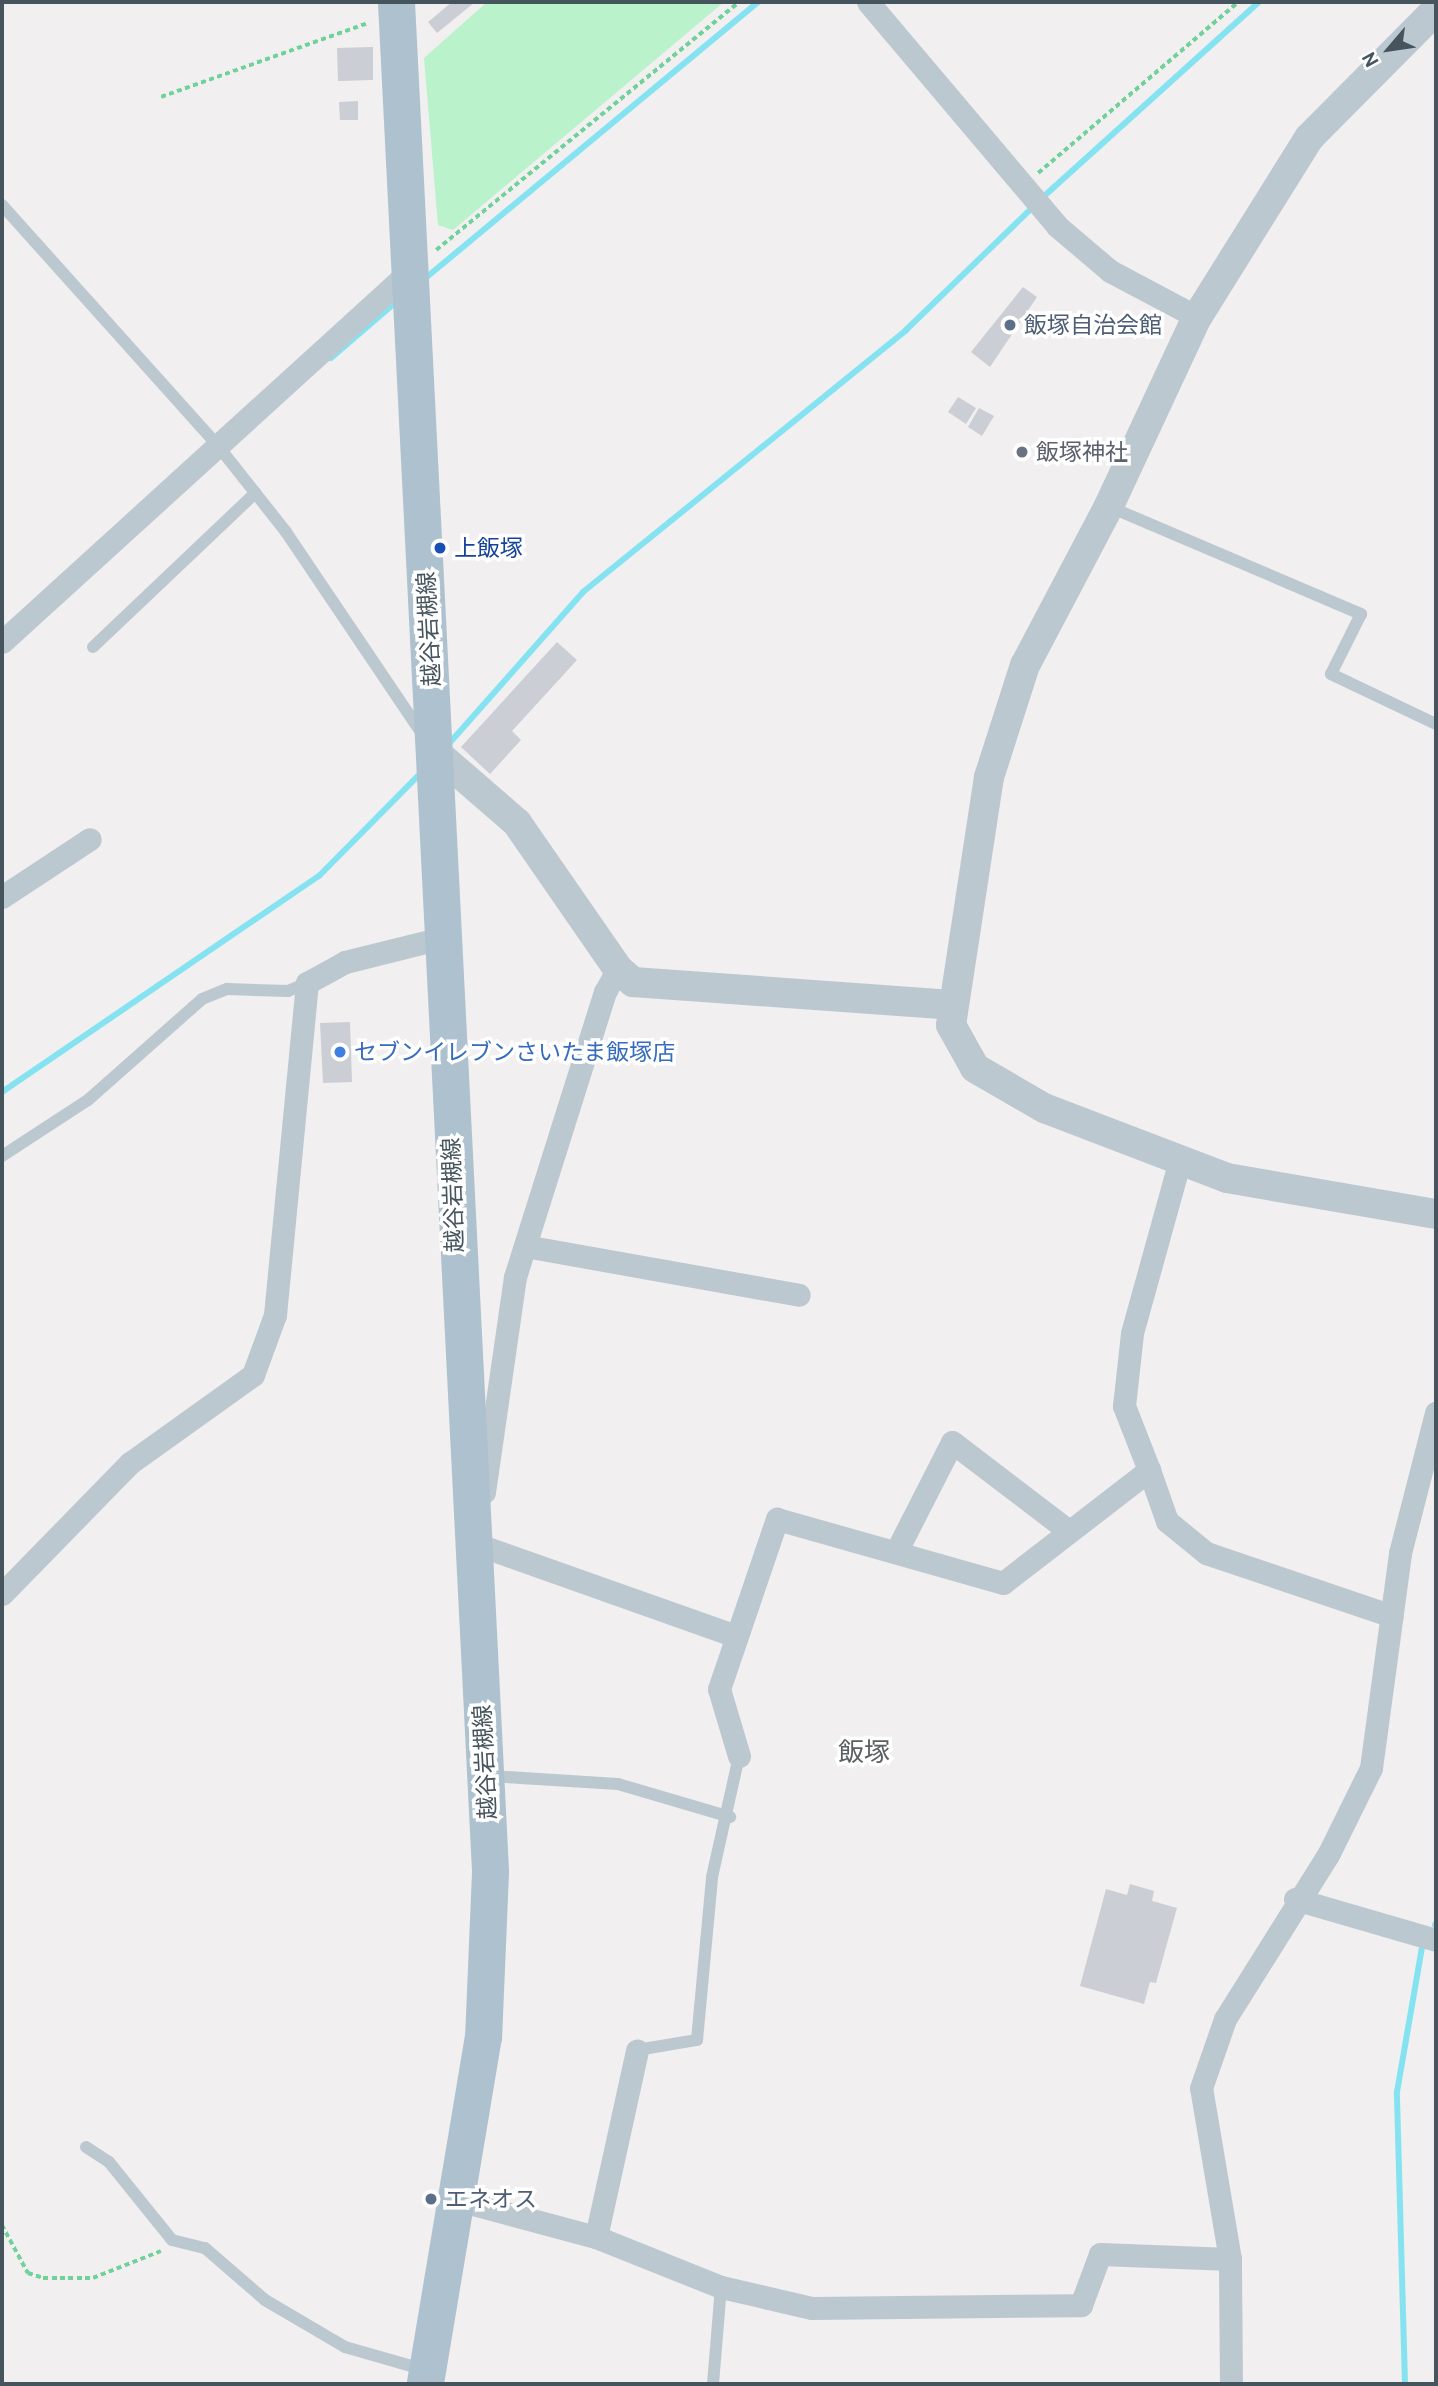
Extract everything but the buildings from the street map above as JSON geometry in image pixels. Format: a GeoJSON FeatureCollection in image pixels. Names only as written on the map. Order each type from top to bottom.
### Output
{"type":"FeatureCollection","features":[{"type":"Feature","properties":{"kind":"main road","name":"越谷岩槻線"},"geometry":{"type":"LineString","coordinates":[[396,7],[412,269],[441,938],[486,1776],[490,1954],[425,2377]]}},
{"type":"Feature","properties":{"kind":"street"},"geometry":{"type":"LineString","coordinates":[[868,2],[1057,226],[1110,271],[1197,317]]}},
{"type":"Feature","properties":{"kind":"street"},"geometry":{"type":"LineString","coordinates":[[1436,9],[1310,138],[1197,317],[1109,506],[1025,665],[989,777],[952,1005],[957,1044],[975,1069],[1044,1108],[1227,1178],[1436,1214]]}},
{"type":"Feature","properties":{"kind":"street"},"geometry":{"type":"LineString","coordinates":[[2,642],[215,442],[412,269]]}},
{"type":"Feature","properties":{"kind":"street"},"geometry":{"type":"LineString","coordinates":[[434,751],[517,823],[618,969],[649,986],[952,1005]]}},
{"type":"Feature","properties":{"kind":"street"},"geometry":{"type":"LineString","coordinates":[[2,897],[90,839]]}},
{"type":"Feature","properties":{"kind":"street"},"geometry":{"type":"LineString","coordinates":[[2,1594],[130,1462],[253,1375],[275,1315],[307,983],[345,962],[441,938]]}},
{"type":"Feature","properties":{"kind":"street"},"geometry":{"type":"LineString","coordinates":[[618,969],[525,1246],[475,1551],[733,1635]]}},
{"type":"Feature","properties":{"kind":"street"},"geometry":{"type":"LineString","coordinates":[[1180,1160],[1132,1333],[1124,1406],[1167,1521],[1206,1553],[1392,1616]]}},
{"type":"Feature","properties":{"kind":"street"},"geometry":{"type":"LineString","coordinates":[[525,1246],[799,1295]]}},
{"type":"Feature","properties":{"kind":"street"},"geometry":{"type":"LineString","coordinates":[[1231,2384],[1230,2259],[1201,2088],[1225,2020],[1295,1899],[1328,1855],[1371,1768],[1400,1553],[1436,1413]]}},
{"type":"Feature","properties":{"kind":"street"},"geometry":{"type":"LineString","coordinates":[[896,1552],[952,1442],[1069,1531]]}},
{"type":"Feature","properties":{"kind":"street"},"geometry":{"type":"LineString","coordinates":[[739,1756],[719,1689],[733,1635],[777,1519],[1003,1583],[1149,1470]]}},
{"type":"Feature","properties":{"kind":"street"},"geometry":{"type":"LineString","coordinates":[[1295,1899],[1436,1940]]}},
{"type":"Feature","properties":{"kind":"street"},"geometry":{"type":"LineString","coordinates":[[596,2237],[637,2050]]}},
{"type":"Feature","properties":{"kind":"street"},"geometry":{"type":"LineString","coordinates":[[454,2199],[596,2237],[721,2287],[812,2308],[1081,2305],[1100,2254],[1230,2259]]}},
{"type":"Feature","properties":{"kind":"lane"},"geometry":{"type":"LineString","coordinates":[[2,205],[215,442],[255,494],[434,751]]}},
{"type":"Feature","properties":{"kind":"lane"},"geometry":{"type":"LineString","coordinates":[[93,647],[255,494]]}},
{"type":"Feature","properties":{"kind":"lane"},"geometry":{"type":"LineString","coordinates":[[1109,506],[1361,614],[1331,674],[1436,724]]}},
{"type":"Feature","properties":{"kind":"lane"},"geometry":{"type":"LineString","coordinates":[[2,1156],[88,1100],[202,999],[226,989],[288,991],[307,983]]}},
{"type":"Feature","properties":{"kind":"lane"},"geometry":{"type":"LineString","coordinates":[[637,2050],[697,2040],[712,1877],[730,1817],[739,1756]]}},
{"type":"Feature","properties":{"kind":"lane"},"geometry":{"type":"LineString","coordinates":[[486,1776],[618,1784],[730,1817]]}},
{"type":"Feature","properties":{"kind":"lane"},"geometry":{"type":"LineString","coordinates":[[86,2147],[109,2162],[172,2240],[205,2248],[265,2300],[345,2347],[425,2377]]}},
{"type":"Feature","properties":{"kind":"lane"},"geometry":{"type":"LineString","coordinates":[[713,2384],[721,2287]]}},
{"type":"Feature","properties":{"kind":"path"},"geometry":{"type":"LineString","coordinates":[[412,269],[739,2]]}},
{"type":"Feature","properties":{"kind":"path"},"geometry":{"type":"LineString","coordinates":[[1023,186],[1238,2]]}},
{"type":"Feature","properties":{"kind":"path"},"geometry":{"type":"LineString","coordinates":[[161,97],[396,7]]}},
{"type":"Feature","properties":{"kind":"path"},"geometry":{"type":"LineString","coordinates":[[2,2225],[28,2273],[43,2278],[93,2278],[183,2243]]}},
{"type":"Feature","properties":{"kind":"green space"},"geometry":{"type":"Polygon","coordinates":[[[487,2],[724,2],[453,230],[438,225],[424,58],[487,2]]]}},
{"type":"Feature","properties":{"kind":"waterway"},"geometry":{"type":"LineString","coordinates":[[422,281],[758,2]]}},
{"type":"Feature","properties":{"kind":"waterway"},"geometry":{"type":"LineString","coordinates":[[1042,198],[1259,2]]}},
{"type":"Feature","properties":{"kind":"waterway"},"geometry":{"type":"LineString","coordinates":[[446,747],[583,592],[906,330],[1034,206]]}},
{"type":"Feature","properties":{"kind":"waterway"},"geometry":{"type":"LineString","coordinates":[[331,358],[397,301]]}},
{"type":"Feature","properties":{"kind":"waterway"},"geometry":{"type":"LineString","coordinates":[[2,1092],[319,876],[422,772]]}},
{"type":"Feature","properties":{"kind":"waterway"},"geometry":{"type":"LineString","coordinates":[[1405,2384],[1397,2092],[1422,1948]]}},
{"type":"Feature","properties":{"kind":"place","name":"飯塚自治会館"},"geometry":{"type":"Point","coordinates":[1010,325]}},
{"type":"Feature","properties":{"kind":"place","name":"飯塚神社"},"geometry":{"type":"Point","coordinates":[1022,452]}},
{"type":"Feature","properties":{"kind":"place","name":"上飯塚"},"geometry":{"type":"Point","coordinates":[440,548]}},
{"type":"Feature","properties":{"kind":"place","name":"セブンイレブンさいたま飯塚店"},"geometry":{"type":"Point","coordinates":[340,1052]}},
{"type":"Feature","properties":{"kind":"place","name":"エネオス"},"geometry":{"type":"Point","coordinates":[431,2199]}},
{"type":"Feature","properties":{"kind":"district","name":"飯塚"},"geometry":{"type":"Point","coordinates":[864,1753]}}]}
